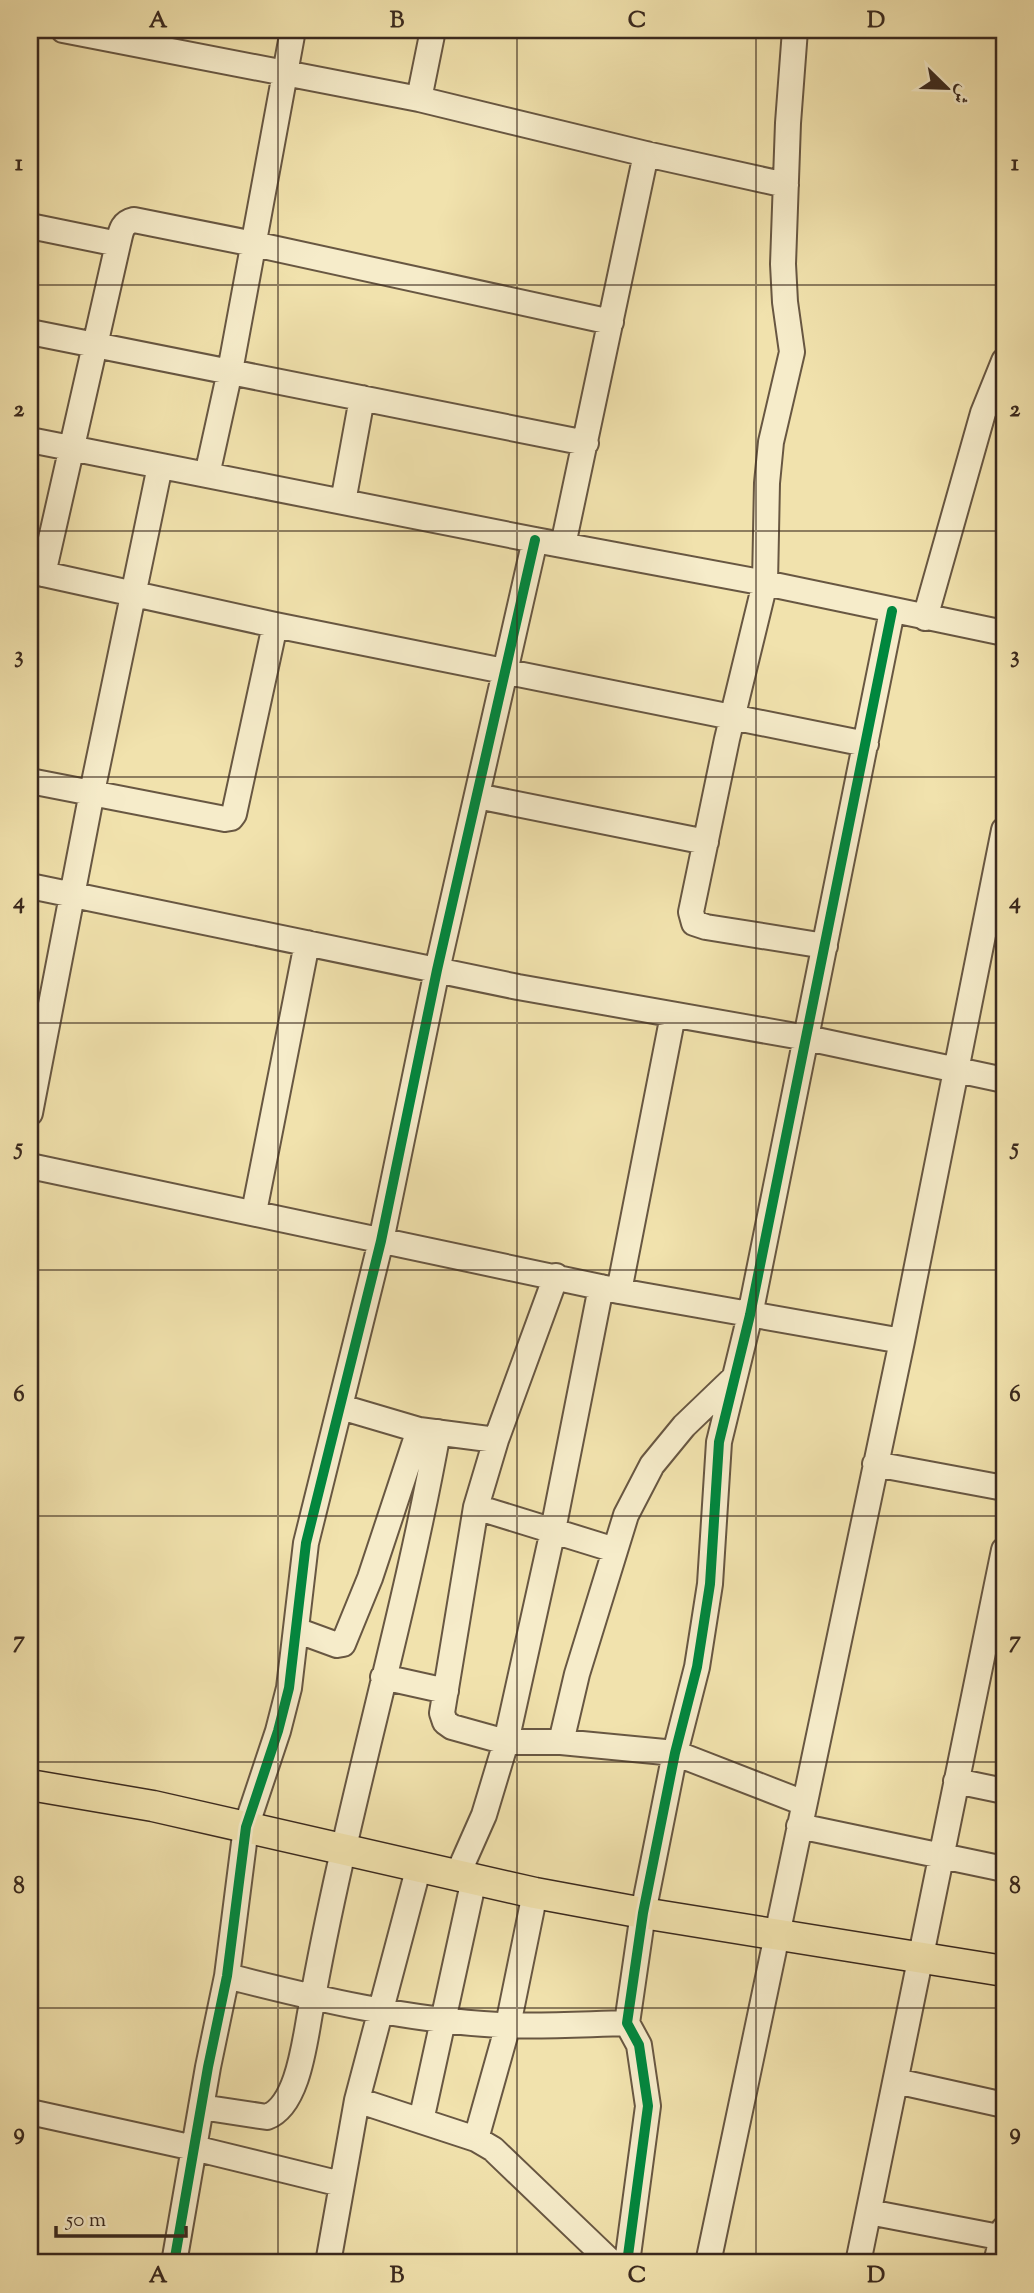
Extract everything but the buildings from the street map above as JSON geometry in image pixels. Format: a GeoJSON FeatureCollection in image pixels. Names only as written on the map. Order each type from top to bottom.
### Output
{"type":"FeatureCollection","features":[{"type":"Feature","properties":{"kind":"main road"},"geometry":{"type":"LineString","coordinates":[[30,1785],[153,1806],[535,1893],[775,1936],[1004,1971]]}},
{"type":"Feature","properties":{"kind":"street"},"geometry":{"type":"LineString","coordinates":[[64,30],[155,39],[285,74],[419,99],[587,138],[646,155],[786,185]]}},
{"type":"Feature","properties":{"kind":"street"},"geometry":{"type":"LineString","coordinates":[[207,475],[230,371],[293,30]]}},
{"type":"Feature","properties":{"kind":"street"},"geometry":{"type":"LineString","coordinates":[[419,99],[433,30]]}},
{"type":"Feature","properties":{"kind":"street"},"geometry":{"type":"LineString","coordinates":[[795,30],[783,264],[792,352],[771,442],[767,483],[765,583],[691,912],[694,923],[706,927],[825,946]]}},
{"type":"Feature","properties":{"kind":"street"},"geometry":{"type":"LineString","coordinates":[[563,545],[646,155]]}},
{"type":"Feature","properties":{"kind":"street"},"geometry":{"type":"LineString","coordinates":[[611,322],[254,244],[134,220],[127,222],[122,226],[71,448],[36,573],[275,625],[866,744]]}},
{"type":"Feature","properties":{"kind":"street"},"geometry":{"type":"LineString","coordinates":[[30,226],[118,244]]}},
{"type":"Feature","properties":{"kind":"street"},"geometry":{"type":"LineString","coordinates":[[30,332],[586,443]]}},
{"type":"Feature","properties":{"kind":"street"},"geometry":{"type":"LineString","coordinates":[[925,618],[984,413],[1004,361]]}},
{"type":"Feature","properties":{"kind":"street"},"geometry":{"type":"LineString","coordinates":[[343,502],[362,398]]}},
{"type":"Feature","properties":{"kind":"street"},"geometry":{"type":"LineString","coordinates":[[30,440],[765,583],[1004,634]]}},
{"type":"Feature","properties":{"kind":"street"},"geometry":{"type":"LineString","coordinates":[[30,1113],[92,792],[160,466]]}},
{"type":"Feature","properties":{"kind":"street"},"geometry":{"type":"LineString","coordinates":[[174,2263],[227,1976],[246,1827],[278,1731],[289,1688],[306,1544],[381,1241],[437,970],[535,540]]}},
{"type":"Feature","properties":{"kind":"street"},"geometry":{"type":"LineString","coordinates":[[627,2263],[648,2106],[639,2045],[627,2023],[643,1913],[675,1753],[696,1667],[710,1584],[718,1451],[750,1315],[892,611]]}},
{"type":"Feature","properties":{"kind":"street"},"geometry":{"type":"LineString","coordinates":[[30,781],[231,818],[275,625]]}},
{"type":"Feature","properties":{"kind":"street"},"geometry":{"type":"LineString","coordinates":[[477,796],[706,842]]}},
{"type":"Feature","properties":{"kind":"street"},"geometry":{"type":"LineString","coordinates":[[708,2263],[902,1341],[1004,830]]}},
{"type":"Feature","properties":{"kind":"street"},"geometry":{"type":"LineString","coordinates":[[30,886],[437,970],[807,1038],[1004,1080]]}},
{"type":"Feature","properties":{"kind":"street"},"geometry":{"type":"LineString","coordinates":[[254,1212],[307,943]]}},
{"type":"Feature","properties":{"kind":"street"},"geometry":{"type":"LineString","coordinates":[[421,2121],[443,2019],[466,1877],[506,1742],[673,1015]]}},
{"type":"Feature","properties":{"kind":"street"},"geometry":{"type":"LineString","coordinates":[[30,1167],[610,1289],[902,1341]]}},
{"type":"Feature","properties":{"kind":"street"},"geometry":{"type":"LineString","coordinates":[[555,1276],[496,1440],[476,1507],[442,1713],[445,1722],[452,1727],[506,1742],[561,1742],[675,1753],[801,1815],[940,1857],[1004,1869]]}},
{"type":"Feature","properties":{"kind":"street"},"geometry":{"type":"LineString","coordinates":[[561,1742],[577,1674],[626,1515],[652,1465],[684,1426],[735,1378]]}},
{"type":"Feature","properties":{"kind":"street"},"geometry":{"type":"LineString","coordinates":[[341,1407],[428,1431],[496,1440]]}},
{"type":"Feature","properties":{"kind":"street"},"geometry":{"type":"LineString","coordinates":[[296,1630],[337,1645],[343,1644],[428,1431]]}},
{"type":"Feature","properties":{"kind":"street"},"geometry":{"type":"LineString","coordinates":[[201,2107],[267,2117],[277,2113],[291,2090],[299,2066],[342,1849],[414,1557],[428,1431]]}},
{"type":"Feature","properties":{"kind":"street"},"geometry":{"type":"LineString","coordinates":[[875,1464],[1004,1488]]}},
{"type":"Feature","properties":{"kind":"street"},"geometry":{"type":"LineString","coordinates":[[476,1507],[615,1550]]}},
{"type":"Feature","properties":{"kind":"street"},"geometry":{"type":"LineString","coordinates":[[858,2263],[940,1857],[1002,1576],[1004,1550]]}},
{"type":"Feature","properties":{"kind":"street"},"geometry":{"type":"LineString","coordinates":[[383,1677],[446,1691]]}},
{"type":"Feature","properties":{"kind":"street"},"geometry":{"type":"LineString","coordinates":[[956,1781],[1004,1791]]}},
{"type":"Feature","properties":{"kind":"street"},"geometry":{"type":"LineString","coordinates":[[328,2263],[357,2099],[419,1866]]}},
{"type":"Feature","properties":{"kind":"street"},"geometry":{"type":"LineString","coordinates":[[477,2139],[508,2025],[535,1893]]}},
{"type":"Feature","properties":{"kind":"street"},"geometry":{"type":"LineString","coordinates":[[227,1976],[380,2012],[508,2025],[627,2023]]}},
{"type":"Feature","properties":{"kind":"street"},"geometry":{"type":"LineString","coordinates":[[896,2081],[1004,2105]]}},
{"type":"Feature","properties":{"kind":"street"},"geometry":{"type":"LineString","coordinates":[[357,2099],[477,2139],[493,2149],[612,2263]]}},
{"type":"Feature","properties":{"kind":"street"},"geometry":{"type":"LineString","coordinates":[[30,2112],[341,2184]]}},
{"type":"Feature","properties":{"kind":"street"},"geometry":{"type":"LineString","coordinates":[[869,2212],[1004,2235],[996,2263]]}},
{"type":"Feature","properties":{"kind":"cycle path"},"geometry":{"type":"LineString","coordinates":[[174,2263],[208,2067],[227,1976],[246,1827],[278,1731],[289,1688],[306,1543],[381,1241],[437,970],[535,540]]}},
{"type":"Feature","properties":{"kind":"cycle path"},"geometry":{"type":"LineString","coordinates":[[627,2263],[648,2106],[639,2045],[627,2023],[643,1913],[675,1753],[697,1667],[710,1584],[719,1442],[750,1315],[892,611]]}}]}
